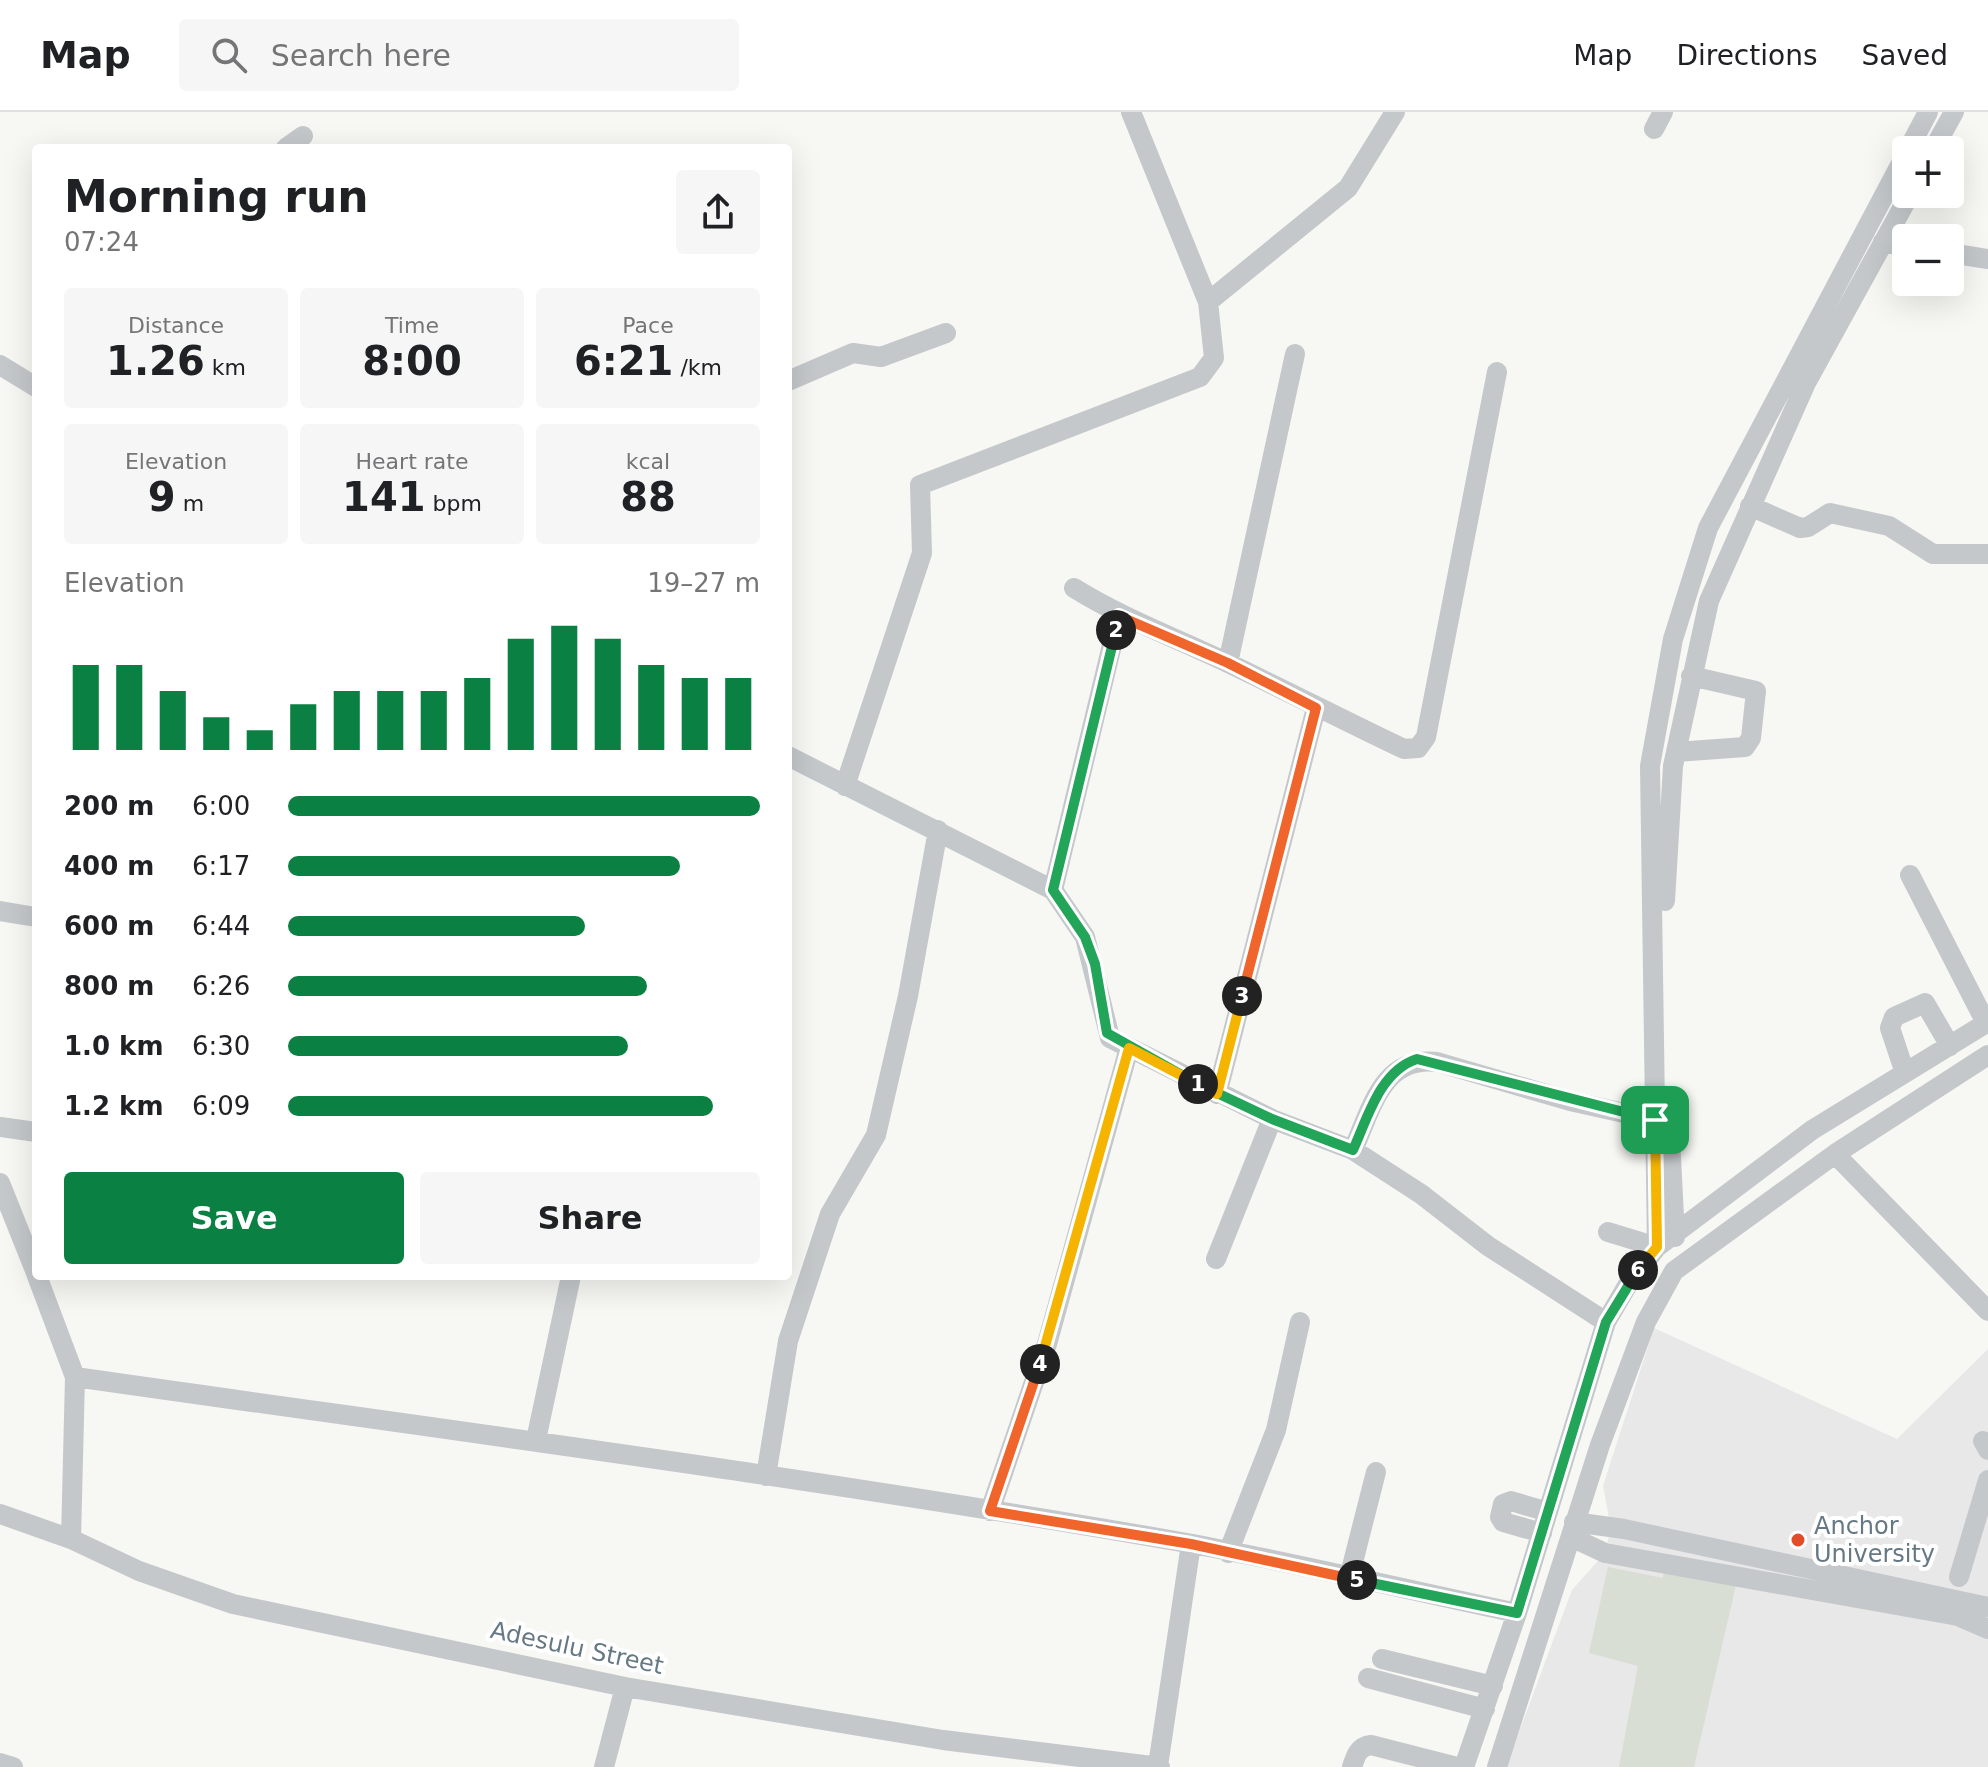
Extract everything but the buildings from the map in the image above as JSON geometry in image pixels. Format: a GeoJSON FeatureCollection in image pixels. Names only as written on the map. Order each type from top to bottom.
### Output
{"type":"FeatureCollection","features":[{"type":"Feature","properties":{"kind":"street"},"geometry":{"type":"LineString","coordinates":[[845,786],[922,553],[920,485],[1200,377],[1214,358],[1208,302],[1131,112]]}},
{"type":"Feature","properties":{"kind":"street"},"geometry":{"type":"LineString","coordinates":[[1208,302],[1348,188],[1395,112]]}},
{"type":"Feature","properties":{"kind":"street"},"geometry":{"type":"LineString","coordinates":[[1915,136],[1928,112]]}},
{"type":"Feature","properties":{"kind":"street"},"geometry":{"type":"LineString","coordinates":[[1941,136],[1954,112]]}},
{"type":"Feature","properties":{"kind":"street"},"geometry":{"type":"LineString","coordinates":[[1666,1242],[1655,1120],[1650,766],[1673,639],[1708,528],[1892,180]]}},
{"type":"Feature","properties":{"kind":"street"},"geometry":{"type":"LineString","coordinates":[[1666,1242],[1665,892],[1676,752],[1691,676],[1709,601],[1750,506],[1806,383],[1902,208]]}},
{"type":"Feature","properties":{"kind":"street"},"geometry":{"type":"LineString","coordinates":[[1883,242],[1892,244]]}},
{"type":"Feature","properties":{"kind":"street"},"geometry":{"type":"LineString","coordinates":[[1964,255],[1988,259]]}},
{"type":"Feature","properties":{"kind":"street"},"geometry":{"type":"LineString","coordinates":[[792,379],[853,353],[881,357],[946,333]]}},
{"type":"Feature","properties":{"kind":"street"},"geometry":{"type":"LineString","coordinates":[[1228,663],[1295,354]]}},
{"type":"Feature","properties":{"kind":"street"},"geometry":{"type":"LineString","coordinates":[[0,365],[32,379]]}},
{"type":"Feature","properties":{"kind":"street"},"geometry":{"type":"LineString","coordinates":[[1074,588],[1119,616],[1228,663],[1404,749],[1418,748],[1426,737],[1497,372]]}},
{"type":"Feature","properties":{"kind":"street"},"geometry":{"type":"LineString","coordinates":[[1750,506],[1800,528],[1808,527],[1830,513],[1889,526],[1933,554],[1988,554]]}},
{"type":"Feature","properties":{"kind":"street"},"geometry":{"type":"LineString","coordinates":[[1053,890],[1119,616]]}},
{"type":"Feature","properties":{"kind":"street"},"geometry":{"type":"LineString","coordinates":[[1676,752],[1745,747],[1751,738],[1756,691],[1691,676]]}},
{"type":"Feature","properties":{"kind":"street"},"geometry":{"type":"LineString","coordinates":[[1217,1094],[1316,708]]}},
{"type":"Feature","properties":{"kind":"street"},"geometry":{"type":"LineString","coordinates":[[792,758],[1053,890],[1085,937],[1095,964],[1107,1033],[1129,1048],[1217,1094],[1353,1150],[1421,1194],[1488,1246],[1606,1322]]}},
{"type":"Feature","properties":{"kind":"street"},"geometry":{"type":"LineString","coordinates":[[766,1476],[788,1341],[830,1214],[876,1135],[908,996],[938,830]]}},
{"type":"Feature","properties":{"kind":"street"},"geometry":{"type":"LineString","coordinates":[[1464,1767],[1517,1613],[1606,1322],[1630,1281],[1666,1242],[1812,1130],[1987,1022],[1910,875]]}},
{"type":"Feature","properties":{"kind":"street"},"geometry":{"type":"LineString","coordinates":[[0,911],[32,916]]}},
{"type":"Feature","properties":{"kind":"street"},"geometry":{"type":"LineString","coordinates":[[1905,1073],[1890,1028],[1894,1017],[1925,1003],[1950,1046]]}},
{"type":"Feature","properties":{"kind":"street"},"geometry":{"type":"LineString","coordinates":[[990,1511],[1047,1344],[1129,1048]]}},
{"type":"Feature","properties":{"kind":"street"},"geometry":{"type":"LineString","coordinates":[[1497,1767],[1572,1530],[1646,1322],[1674,1271],[1835,1154],[1988,1055]]}},
{"type":"Feature","properties":{"kind":"street"},"geometry":{"type":"LineString","coordinates":[[1353,1150],[1378,1093],[1403,1064],[1417,1059],[1655,1120]]}},
{"type":"Feature","properties":{"kind":"street"},"geometry":{"type":"LineString","coordinates":[[1216,1259],[1272,1119]]}},
{"type":"Feature","properties":{"kind":"street"},"geometry":{"type":"LineString","coordinates":[[0,1127],[32,1131]]}},
{"type":"Feature","properties":{"kind":"street"},"geometry":{"type":"LineString","coordinates":[[1835,1154],[1986,1302]]}},
{"type":"Feature","properties":{"kind":"street"},"geometry":{"type":"LineString","coordinates":[[0,1183],[32,1262]]}},
{"type":"Feature","properties":{"kind":"street"},"geometry":{"type":"LineString","coordinates":[[1608,1232],[1666,1242]]}},
{"type":"Feature","properties":{"kind":"street"},"geometry":{"type":"LineString","coordinates":[[39,1280],[75,1377],[71,1539]]}},
{"type":"Feature","properties":{"kind":"street"},"geometry":{"type":"LineString","coordinates":[[536,1440],[570,1280]]}},
{"type":"Feature","properties":{"kind":"street"},"geometry":{"type":"LineString","coordinates":[[1228,1553],[1276,1430],[1300,1322]]}},
{"type":"Feature","properties":{"kind":"street"},"geometry":{"type":"LineString","coordinates":[[75,1377],[536,1440],[990,1511],[1191,1544],[1517,1613]]}},
{"type":"Feature","properties":{"kind":"street"},"geometry":{"type":"LineString","coordinates":[[1349,1578],[1376,1472]]}},
{"type":"Feature","properties":{"kind":"street"},"geometry":{"type":"LineString","coordinates":[[1959,1577],[1988,1480]]}},
{"type":"Feature","properties":{"kind":"street"},"geometry":{"type":"LineString","coordinates":[[1542,1533],[1503,1522],[1500,1517],[1503,1504],[1511,1501],[1548,1512]]}},
{"type":"Feature","properties":{"kind":"street","name":"Adesulu Street"},"geometry":{"type":"LineString","coordinates":[[0,1514],[71,1539],[139,1571],[233,1604],[625,1687],[943,1740],[1159,1767]]}},
{"type":"Feature","properties":{"kind":"street"},"geometry":{"type":"LineString","coordinates":[[1572,1530],[1624,1529],[1988,1607]]}},
{"type":"Feature","properties":{"kind":"street"},"geometry":{"type":"LineString","coordinates":[[1572,1530],[1605,1553],[1958,1616],[1984,1632]]}},
{"type":"Feature","properties":{"kind":"street"},"geometry":{"type":"LineString","coordinates":[[1159,1767],[1191,1544]]}},
{"type":"Feature","properties":{"kind":"street"},"geometry":{"type":"LineString","coordinates":[[1382,1659],[1493,1686]]}},
{"type":"Feature","properties":{"kind":"street"},"geometry":{"type":"LineString","coordinates":[[1368,1678],[1485,1709]]}},
{"type":"Feature","properties":{"kind":"street"},"geometry":{"type":"LineString","coordinates":[[604,1767],[625,1687]]}},
{"type":"Feature","properties":{"kind":"street"},"geometry":{"type":"LineString","coordinates":[[1352,1767],[1356,1754],[1363,1747],[1371,1745],[1457,1767]]}},
{"type":"Feature","properties":{"kind":"street"},"geometry":{"type":"LineString","coordinates":[[0,1763],[13,1767]]}},
{"type":"Feature","properties":{"kind":"shaded area","name":"Anchor University"},"geometry":{"type":"Polygon","coordinates":[[[1654,1328],[1897,1439],[1988,1349],[1988,1767],[1506,1767],[1572,1590],[1605,1553],[1611,1528],[1603,1486],[1654,1328]]]}},
{"type":"Feature","properties":{"kind":"shaded area"},"geometry":{"type":"Polygon","coordinates":[[[1608,1567],[1663,1578],[1664,1568],[1736,1585],[1694,1767],[1619,1767],[1638,1666],[1589,1653],[1608,1567]]]}},
{"type":"Feature","properties":{"kind":"place","name":"Anchor University"},"geometry":{"type":"Point","coordinates":[1798,1540]}},
{"type":"Feature","properties":{"kind":"route"},"geometry":{"type":"LineString","coordinates":[[1655,1120],[1570,1101],[1437,1062],[1417,1059],[1403,1064],[1378,1093],[1353,1150],[1217,1094],[1110,1038],[1105,1027],[1095,964],[1085,937],[1053,890],[1119,616],[1228,663],[1316,708],[1217,1094],[1129,1048],[1047,1344],[990,1511],[1191,1544],[1517,1613],[1606,1322],[1630,1281],[1657,1247],[1655,1120]]}}]}
